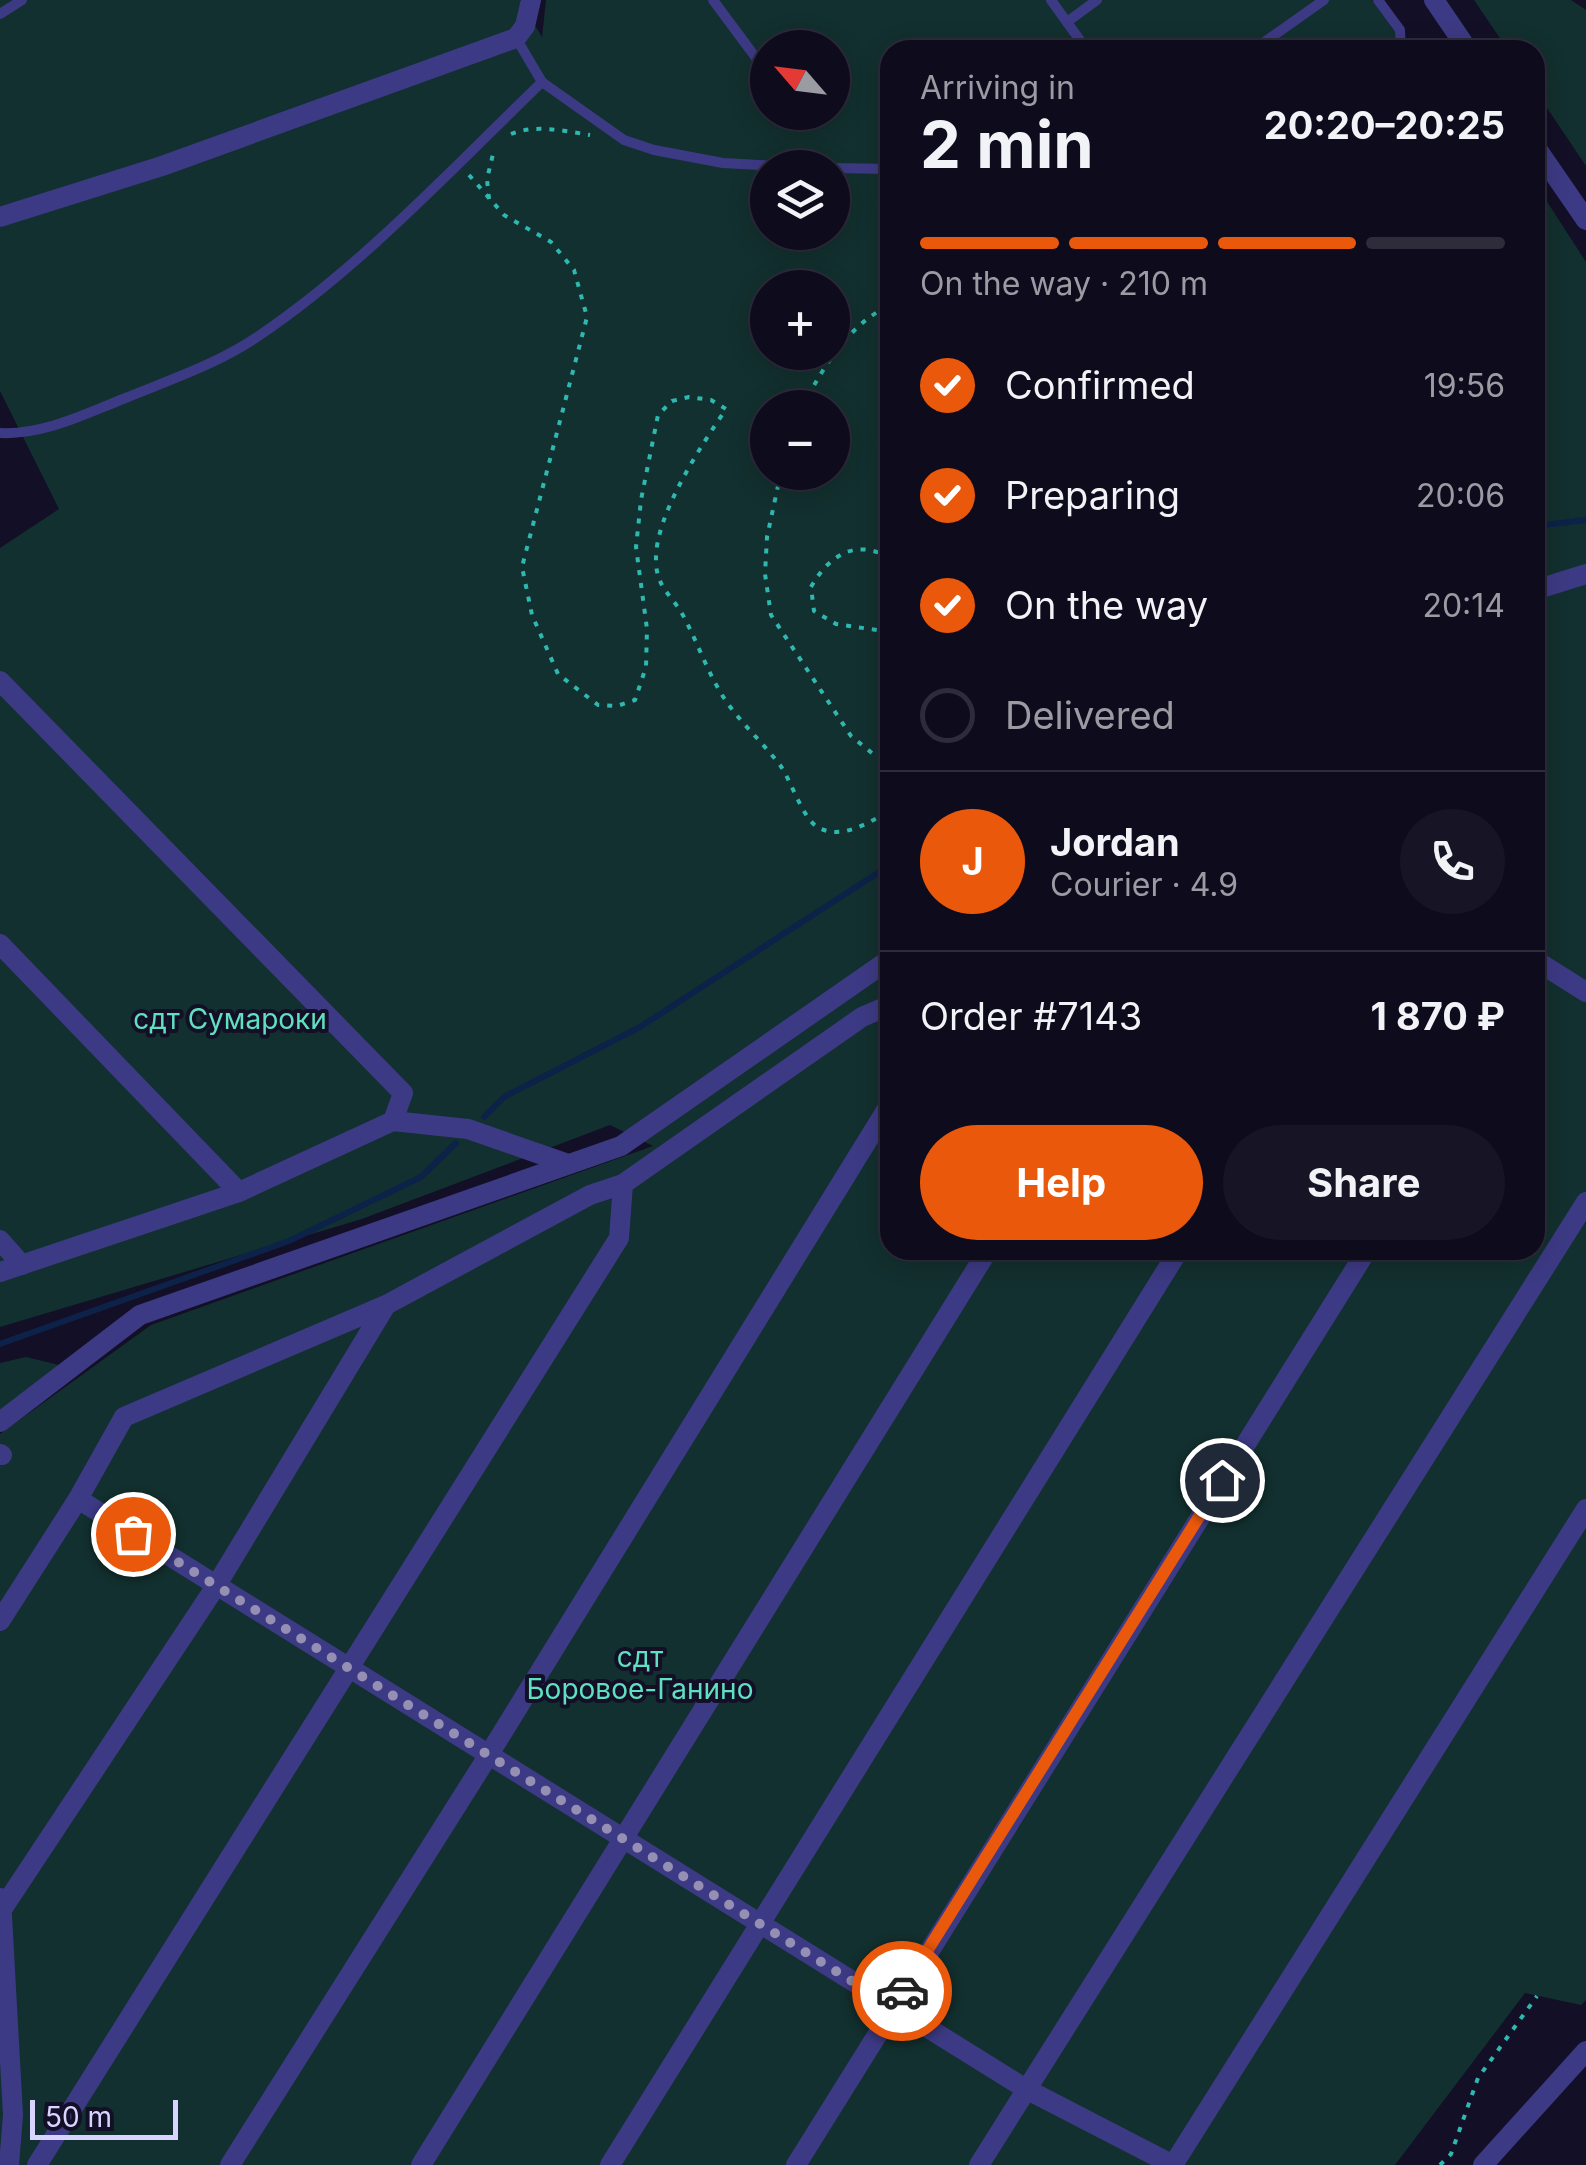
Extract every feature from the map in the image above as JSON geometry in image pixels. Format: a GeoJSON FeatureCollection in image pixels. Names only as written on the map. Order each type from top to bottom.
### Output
{"type":"FeatureCollection","features":[{"type":"Feature","properties":{"kind":"street"},"geometry":{"type":"LineString","coordinates":[[0,217],[162,166],[516,38],[525,26],[531,0]]}},
{"type":"Feature","properties":{"kind":"street"},"geometry":{"type":"LineString","coordinates":[[1434,0],[1461,40]]}},
{"type":"Feature","properties":{"kind":"street"},"geometry":{"type":"LineString","coordinates":[[1545,161],[1586,220]]}},
{"type":"Feature","properties":{"kind":"street"},"geometry":{"type":"LineString","coordinates":[[1545,587],[1586,574]]}},
{"type":"Feature","properties":{"kind":"street"},"geometry":{"type":"LineString","coordinates":[[0,681],[403,1093],[392,1121]]}},
{"type":"Feature","properties":{"kind":"street"},"geometry":{"type":"LineString","coordinates":[[0,944],[239,1192]]}},
{"type":"Feature","properties":{"kind":"street"},"geometry":{"type":"LineString","coordinates":[[0,1422],[140,1315],[621,1146],[880,966]]}},
{"type":"Feature","properties":{"kind":"street"},"geometry":{"type":"LineString","coordinates":[[1545,972],[1586,992]]}},
{"type":"Feature","properties":{"kind":"street"},"geometry":{"type":"LineString","coordinates":[[0,1620],[78,1499],[124,1417],[386,1305],[590,1195],[623,1184],[862,1018],[880,1010]]}},
{"type":"Feature","properties":{"kind":"street"},"geometry":{"type":"LineString","coordinates":[[230,2165],[488,1756],[880,1120]]}},
{"type":"Feature","properties":{"kind":"street"},"geometry":{"type":"LineString","coordinates":[[0,1272],[239,1192],[392,1121],[468,1129],[568,1164]]}},
{"type":"Feature","properties":{"kind":"street"},"geometry":{"type":"LineString","coordinates":[[37,2165],[620,1238],[623,1184]]}},
{"type":"Feature","properties":{"kind":"street"},"geometry":{"type":"LineString","coordinates":[[980,2165],[1586,1202]]}},
{"type":"Feature","properties":{"kind":"street"},"geometry":{"type":"LineString","coordinates":[[0,1240],[22,1264]]}},
{"type":"Feature","properties":{"kind":"street"},"geometry":{"type":"LineString","coordinates":[[420,2165],[982,1260]]}},
{"type":"Feature","properties":{"kind":"street"},"geometry":{"type":"LineString","coordinates":[[610,2165],[1173,1260]]}},
{"type":"Feature","properties":{"kind":"street"},"geometry":{"type":"LineString","coordinates":[[796,2165],[1361,1260]]}},
{"type":"Feature","properties":{"kind":"street"},"geometry":{"type":"LineString","coordinates":[[9,2165],[13,2115],[2,1902],[216,1586],[386,1305]]}},
{"type":"Feature","properties":{"kind":"street"},"geometry":{"type":"LineString","coordinates":[[78,1499],[1026,2089],[1173,2165],[1586,1509]]}},
{"type":"Feature","properties":{"kind":"street"},"geometry":{"type":"LineString","coordinates":[[1483,2165],[1586,2051]]}},
{"type":"Feature","properties":{"kind":"lane"},"geometry":{"type":"LineString","coordinates":[[0,14],[22,0]]}},
{"type":"Feature","properties":{"kind":"lane"},"geometry":{"type":"LineString","coordinates":[[713,0],[750,50]]}},
{"type":"Feature","properties":{"kind":"lane"},"geometry":{"type":"LineString","coordinates":[[1052,0],[1080,40]]}},
{"type":"Feature","properties":{"kind":"lane"},"geometry":{"type":"LineString","coordinates":[[1067,22],[1097,0]]}},
{"type":"Feature","properties":{"kind":"lane"},"geometry":{"type":"LineString","coordinates":[[1267,40],[1324,0]]}},
{"type":"Feature","properties":{"kind":"lane"},"geometry":{"type":"LineString","coordinates":[[1378,0],[1400,30],[1400,40]]}},
{"type":"Feature","properties":{"kind":"lane"},"geometry":{"type":"LineString","coordinates":[[516,38],[542,82],[624,140],[654,150],[750,164]]}},
{"type":"Feature","properties":{"kind":"lane"},"geometry":{"type":"LineString","coordinates":[[0,433],[25,434],[71,420],[218,360],[246,344],[340,272],[460,164],[542,82]]}},
{"type":"Feature","properties":{"kind":"lane"},"geometry":{"type":"LineString","coordinates":[[850,169],[880,170]]}},
{"type":"Feature","properties":{"kind":"path"},"geometry":{"type":"LineString","coordinates":[[507,136],[523,129],[548,129],[624,140]]}},
{"type":"Feature","properties":{"kind":"path"},"geometry":{"type":"LineString","coordinates":[[490,200],[486,179],[497,142]]}},
{"type":"Feature","properties":{"kind":"path"},"geometry":{"type":"LineString","coordinates":[[460,164],[504,215],[551,242],[574,270],[586,317],[522,568],[532,616],[558,674],[598,705],[616,706],[636,700],[646,668],[647,629],[636,547],[658,415],[672,401],[689,397],[711,400],[726,409],[691,462],[671,506],[656,554],[657,580],[683,614],[724,698],[781,766],[809,822],[837,833],[880,816]]}},
{"type":"Feature","properties":{"kind":"path"},"geometry":{"type":"LineString","coordinates":[[812,390],[854,330],[880,310]]}},
{"type":"Feature","properties":{"kind":"path"},"geometry":{"type":"LineString","coordinates":[[777,490],[767,537],[765,574],[771,615],[851,736],[880,758]]}},
{"type":"Feature","properties":{"kind":"path"},"geometry":{"type":"LineString","coordinates":[[880,553],[855,548],[837,554],[812,588],[814,611],[825,618],[836,624],[880,631]]}},
{"type":"Feature","properties":{"kind":"path"},"geometry":{"type":"LineString","coordinates":[[1440,2165],[1451,2154],[1478,2078],[1537,1996]]}},
{"type":"Feature","properties":{"kind":"green space"},"geometry":{"type":"Polygon","coordinates":[[[0,0],[520,0],[542,37],[546,0],[1372,0],[1401,40],[880,40],[880,1260],[1545,1260],[1545,198],[1586,262],[1586,2000],[1581,2005],[1525,1993],[1395,2165],[0,2165],[0,1434],[151,1325],[653,1146],[610,1125],[362,1219],[0,1327],[0,548],[59,509],[0,391],[0,0]]]}},
{"type":"Feature","properties":{"kind":"green space"},"geometry":{"type":"Polygon","coordinates":[[[1474,0],[1571,0],[1586,10],[1586,166],[1545,105],[1545,40],[1501,40],[1474,0]]]}},
{"type":"Feature","properties":{"kind":"green space"},"geometry":{"type":"Polygon","coordinates":[[[26,1357],[59,1365],[0,1413],[0,1363],[26,1357]]]}},
{"type":"Feature","properties":{"kind":"waterway"},"geometry":{"type":"LineString","coordinates":[[1545,525],[1586,520]]}},
{"type":"Feature","properties":{"kind":"waterway"},"geometry":{"type":"LineString","coordinates":[[484,1117],[504,1097],[640,1027],[880,871]]}},
{"type":"Feature","properties":{"kind":"waterway"},"geometry":{"type":"LineString","coordinates":[[0,1344],[289,1241],[421,1177],[456,1143]]}},
{"type":"Feature","properties":{"kind":"way so far"},"geometry":{"type":"LineString","coordinates":[[133,1534],[892,2006],[902,1991]]}},
{"type":"Feature","properties":{"kind":"route"},"geometry":{"type":"LineString","coordinates":[[902,1991],[1222,1480]]}},
{"type":"Feature","properties":{"kind":"park label","name":"сдт Сумароки"},"geometry":{"type":"Point","coordinates":[230,1019]}},
{"type":"Feature","properties":{"kind":"park label","name":"сдт Боровое-Ганино"},"geometry":{"type":"Point","coordinates":[640,1673]}}]}
